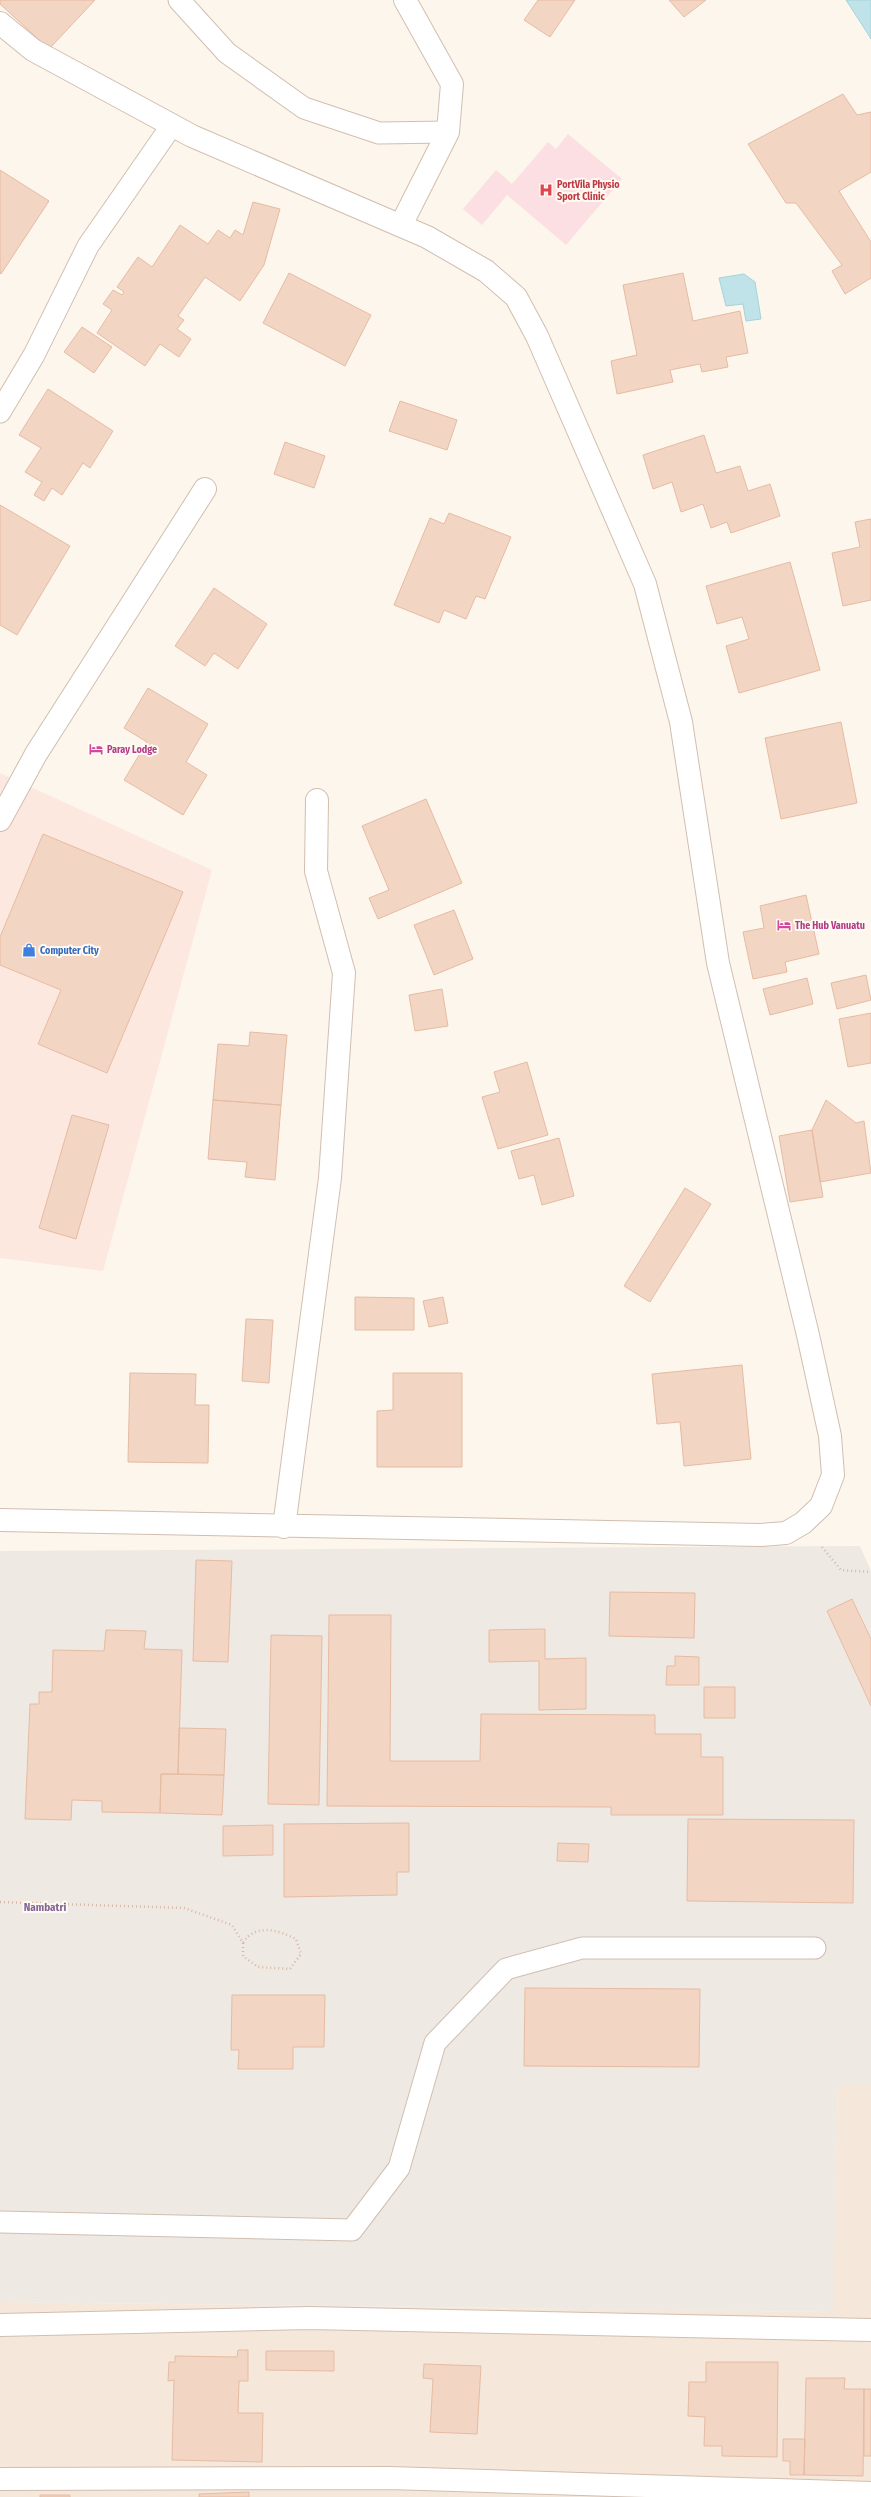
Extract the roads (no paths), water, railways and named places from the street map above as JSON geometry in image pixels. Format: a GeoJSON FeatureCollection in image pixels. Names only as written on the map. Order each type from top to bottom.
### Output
{"type":"FeatureCollection","features":[{"type":"Feature","properties":{"kind":"street"},"geometry":{"type":"LineString","coordinates":[[401,225],[448,132],[452,84],[406,0]]}},
{"type":"Feature","properties":{"kind":"street"},"geometry":{"type":"LineString","coordinates":[[0,23],[33,50],[192,136],[427,237],[486,272],[516,297],[537,336],[645,584],[681,722],[718,963],[808,1335],[830,1436],[833,1475],[821,1506],[803,1523],[786,1533],[760,1535],[284,1527],[0,1520]]}},
{"type":"Feature","properties":{"kind":"street"},"geometry":{"type":"LineString","coordinates":[[0,820],[36,754],[205,489]]}},
{"type":"Feature","properties":{"kind":"street"},"geometry":{"type":"LineString","coordinates":[[284,1527],[330,1178],[344,973],[316,871],[317,800]]}},
{"type":"Feature","properties":{"kind":"street"},"geometry":{"type":"LineString","coordinates":[[0,2325],[309,2318],[871,2330]]}},
{"type":"Feature","properties":{"kind":"street"},"geometry":{"type":"LineString","coordinates":[[0,2478],[390,2478],[871,2493]]}},
{"type":"Feature","properties":{"kind":"lane"},"geometry":{"type":"LineString","coordinates":[[179,0],[227,53],[304,108],[379,133],[448,132]]}},
{"type":"Feature","properties":{"kind":"lane"},"geometry":{"type":"LineString","coordinates":[[0,412],[34,355],[88,246],[172,125]]}},
{"type":"Feature","properties":{"kind":"lane"},"geometry":{"type":"LineString","coordinates":[[0,2222],[352,2230],[399,2168],[435,2042],[506,1969],[582,1948],[815,1948]]}},
{"type":"Feature","properties":{"kind":"water"},"geometry":{"type":"Polygon","coordinates":[[[846,0],[871,0],[871,39],[868,34],[846,0]]]}},
{"type":"Feature","properties":{"kind":"water"},"geometry":{"type":"Polygon","coordinates":[[[744,274],[755,282],[761,319],[746,321],[743,304],[726,306],[719,278],[744,274]]]}},
{"type":"Feature","properties":{"kind":"place","name":"PortVila Physio Sport Clinic"},"geometry":{"type":"Point","coordinates":[546,190]}},
{"type":"Feature","properties":{"kind":"place","name":"Paray Lodge"},"geometry":{"type":"Point","coordinates":[96,749]}},
{"type":"Feature","properties":{"kind":"place","name":"The Hub Vanuatu"},"geometry":{"type":"Point","coordinates":[784,925]}},
{"type":"Feature","properties":{"kind":"place","name":"Computer City"},"geometry":{"type":"Point","coordinates":[29,950]}},
{"type":"Feature","properties":{"kind":"district","name":"Nambatri"},"geometry":{"type":"Point","coordinates":[45,1907]}}]}
